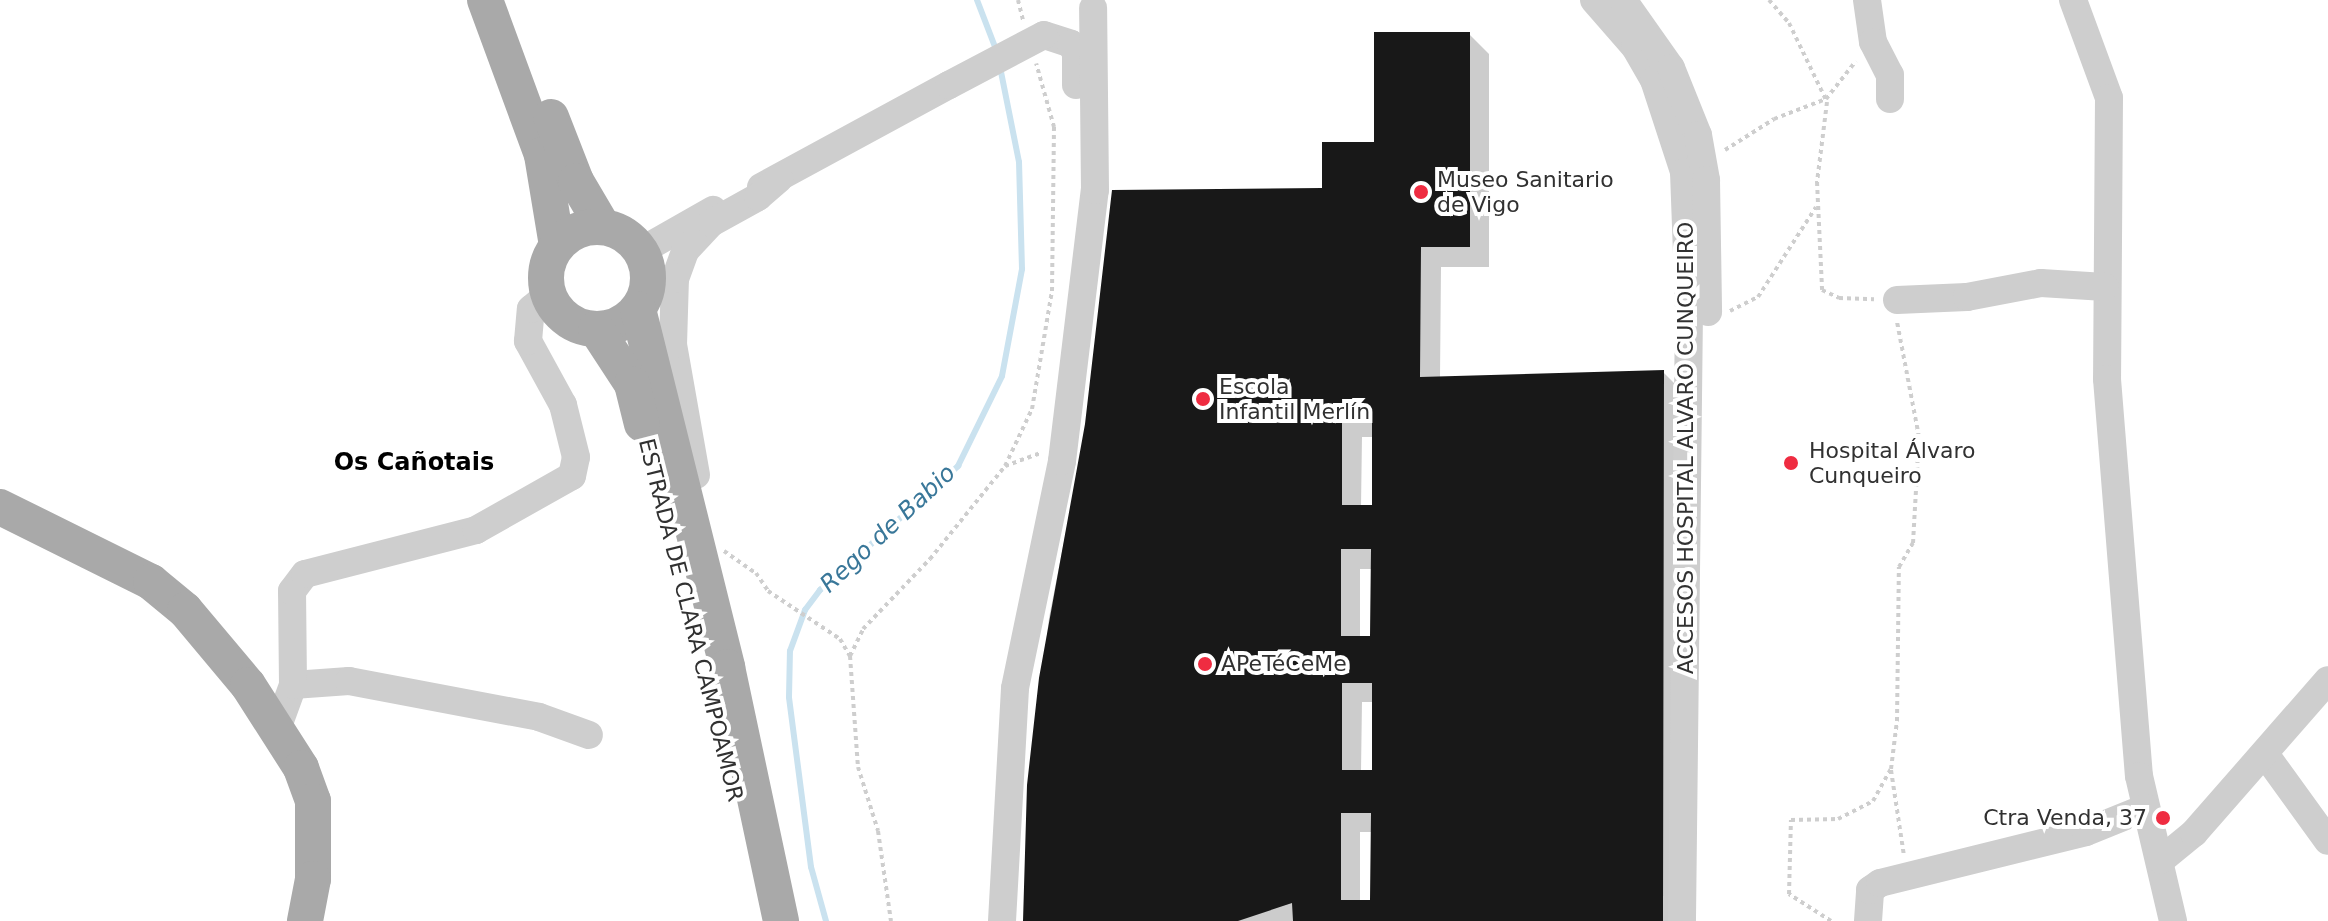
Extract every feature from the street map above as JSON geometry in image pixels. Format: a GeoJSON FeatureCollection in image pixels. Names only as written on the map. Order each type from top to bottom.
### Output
{"type":"FeatureCollection","features":[{"type":"Feature","properties":{"kind":"main road"},"geometry":{"type":"LineString","coordinates":[[485,0],[542,155],[557,246],[546,277],[549,294]]}},
{"type":"Feature","properties":{"kind":"main road"},"geometry":{"type":"LineString","coordinates":[[506,0],[576,181],[603,227]]}},
{"type":"Feature","properties":{"kind":"main road"},"geometry":{"type":"LineString","coordinates":[[557,246],[586,228],[603,227],[617,231],[641,251]]}},
{"type":"Feature","properties":{"kind":"main road","name":"ESTRADA DE CLARA CAMPOAMOR"},"geometry":{"type":"LineString","coordinates":[[641,251],[648,280],[638,309],[710,567],[735,640],[795,921]]}},
{"type":"Feature","properties":{"kind":"main road","name":"ESTRADA DE CLARA CAMPOAMOR"},"geometry":{"type":"LineString","coordinates":[[549,294],[567,319],[596,329],[632,384],[692,605],[761,921]]}},
{"type":"Feature","properties":{"kind":"main road"},"geometry":{"type":"LineString","coordinates":[[596,329],[626,320],[638,309]]}},
{"type":"Feature","properties":{"kind":"main road"},"geometry":{"type":"LineString","coordinates":[[0,507],[151,582],[216,644],[277,729],[313,801],[313,879],[305,921]]}},
{"type":"Feature","properties":{"kind":"main road","name":"ESTRADA DE CLARA CAMPOAMOR"},"geometry":{"type":"LineString","coordinates":[[710,567],[781,921]]}},
{"type":"Feature","properties":{"kind":"street","name":"ACCESOS HOSPITAL ALVARO CUNQUEIRO"},"geometry":{"type":"LineString","coordinates":[[1594,0],[1635,47],[1654,80],[1674,128],[1684,172],[1689,311],[1682,921]]}},
{"type":"Feature","properties":{"kind":"street","name":"ACCESOS HOSPITAL ALVARO CUNQUEIRO"},"geometry":{"type":"LineString","coordinates":[[1623,0],[1671,68],[1698,135],[1702,158],[1708,312],[1702,921]]}},
{"type":"Feature","properties":{"kind":"street"},"geometry":{"type":"LineString","coordinates":[[1867,0],[1873,42],[1890,75],[1890,99]]}},
{"type":"Feature","properties":{"kind":"street"},"geometry":{"type":"LineString","coordinates":[[2073,0],[2109,98],[2113,152],[2105,287],[2107,379],[2145,808],[2161,860],[2173,921]]}},
{"type":"Feature","properties":{"kind":"street"},"geometry":{"type":"LineString","coordinates":[[641,251],[1104,3]]}},
{"type":"Feature","properties":{"kind":"street"},"geometry":{"type":"LineString","coordinates":[[1002,921],[1015,688],[1063,452],[1095,190],[1104,3]]}},
{"type":"Feature","properties":{"kind":"street"},"geometry":{"type":"LineString","coordinates":[[1035,40],[1071,44],[1076,53],[1076,188],[1083,198]]}},
{"type":"Feature","properties":{"kind":"street"},"geometry":{"type":"LineString","coordinates":[[710,567],[673,345],[673,291],[685,251],[711,223],[758,197],[779,179]]}},
{"type":"Feature","properties":{"kind":"street"},"geometry":{"type":"LineString","coordinates":[[1897,300],[1967,297],[2041,283],[2105,287]]}},
{"type":"Feature","properties":{"kind":"street"},"geometry":{"type":"LineString","coordinates":[[277,729],[293,685],[292,591],[305,574],[476,530],[572,476],[576,457],[563,405],[528,341],[531,309],[549,294]]}},
{"type":"Feature","properties":{"kind":"street"},"geometry":{"type":"LineString","coordinates":[[2161,860],[2194,833],[2328,680]]}},
{"type":"Feature","properties":{"kind":"street"},"geometry":{"type":"LineString","coordinates":[[293,685],[349,681],[539,717],[589,735]]}},
{"type":"Feature","properties":{"kind":"street"},"geometry":{"type":"LineString","coordinates":[[2265,754],[2328,841]]}},
{"type":"Feature","properties":{"kind":"street"},"geometry":{"type":"LineString","coordinates":[[1868,921],[1870,890],[1906,875],[2073,835],[2145,808]]}},
{"type":"Feature","properties":{"kind":"path"},"geometry":{"type":"LineString","coordinates":[[850,656],[863,629],[930,559],[1005,466],[1032,409],[1052,291],[1054,127],[1035,40],[1018,0]]}},
{"type":"Feature","properties":{"kind":"path"},"geometry":{"type":"LineString","coordinates":[[1769,0],[1789,23],[1826,99],[1818,205],[1822,290],[1839,298],[1897,300],[1898,338],[1919,437],[1913,543],[1899,567],[1897,721],[1891,769],[1906,875]]}},
{"type":"Feature","properties":{"kind":"path"},"geometry":{"type":"LineString","coordinates":[[1702,158],[1721,153],[1774,119],[1826,99],[1873,42]]}},
{"type":"Feature","properties":{"kind":"path"},"geometry":{"type":"LineString","coordinates":[[1708,312],[1738,310],[1758,297],[1818,205]]}},
{"type":"Feature","properties":{"kind":"path"},"geometry":{"type":"LineString","coordinates":[[1005,466],[1040,453],[1063,452]]}},
{"type":"Feature","properties":{"kind":"path"},"geometry":{"type":"LineString","coordinates":[[710,567],[730,552],[756,573],[768,591],[840,639],[850,656],[858,767],[878,831],[891,921]]}},
{"type":"Feature","properties":{"kind":"path"},"geometry":{"type":"LineString","coordinates":[[1831,921],[1789,894],[1791,820],[1838,819],[1873,801],[1891,769]]}},
{"type":"Feature","properties":{"kind":"building"},"geometry":{"type":"Polygon","coordinates":[[[1374,32],[1470,32],[1470,247],[1421,247],[1420,377],[1664,370],[1663,921],[1293,921],[1292,903],[1238,921],[1023,921],[1027,785],[1039,678],[1085,424],[1112,190],[1322,188],[1322,142],[1374,142],[1374,32]],[[1342,418],[1342,505],[1372,505],[1372,418],[1342,418]],[[1341,549],[1341,636],[1370,636],[1371,549],[1341,549]],[[1342,683],[1342,770],[1372,770],[1372,683],[1342,683]],[[1341,813],[1341,900],[1370,900],[1371,813],[1341,813]]]}},
{"type":"Feature","properties":{"kind":"waterway","name":"Rego de Babio"},"geometry":{"type":"LineString","coordinates":[[977,0],[997,52]]}},
{"type":"Feature","properties":{"kind":"waterway","name":"Rego de Babio"},"geometry":{"type":"LineString","coordinates":[[826,921],[811,867],[789,697],[790,651],[805,610],[820,590],[958,466],[1002,376],[1022,269],[1019,162],[1000,67]]}},
{"type":"Feature","properties":{"kind":"place","name":"Museo Sanitario de Vigo"},"geometry":{"type":"Point","coordinates":[1421,192]}},
{"type":"Feature","properties":{"kind":"place","name":"Escola Infantil Merlín"},"geometry":{"type":"Point","coordinates":[1203,399]}},
{"type":"Feature","properties":{"kind":"place","name":"Hospital Álvaro Cunqueiro"},"geometry":{"type":"Point","coordinates":[1791,463]}},
{"type":"Feature","properties":{"kind":"place","name":"APeTéCeMe"},"geometry":{"type":"Point","coordinates":[1205,664]}},
{"type":"Feature","properties":{"kind":"place","name":"Ctra Venda, 37"},"geometry":{"type":"Point","coordinates":[2163,818]}},
{"type":"Feature","properties":{"kind":"district","name":"Os Cañotais"},"geometry":{"type":"Point","coordinates":[414,463]}}]}
